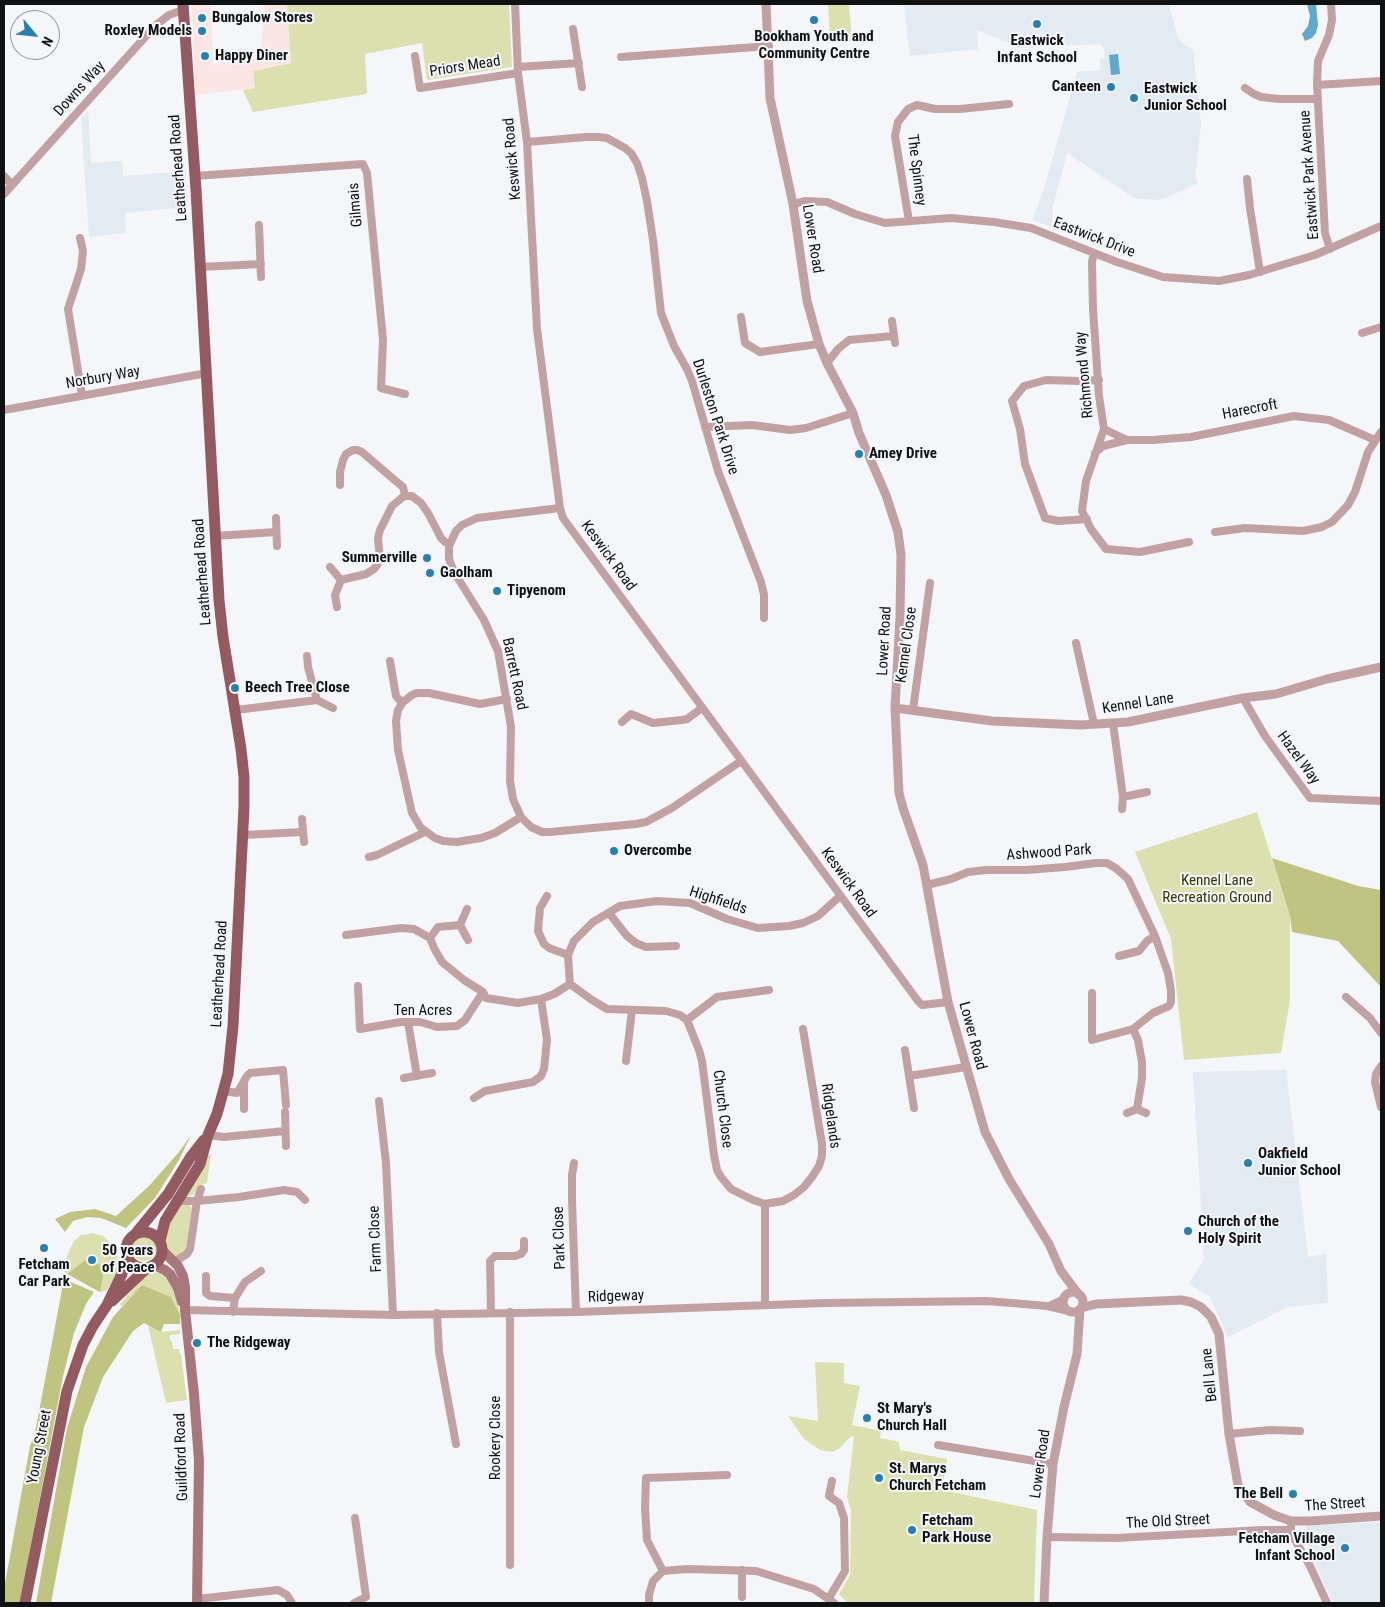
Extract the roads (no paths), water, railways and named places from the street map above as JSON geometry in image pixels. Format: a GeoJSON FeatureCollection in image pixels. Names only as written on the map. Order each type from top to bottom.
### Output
{"type":"FeatureCollection","features":[{"type":"Feature","properties":{"kind":"main road","name":"Leatherhead Road"},"geometry":{"type":"LineString","coordinates":[[183,7],[195,176],[219,600],[244,777],[243,835],[228,1074],[208,1135]]}},
{"type":"Feature","properties":{"kind":"main road"},"geometry":{"type":"LineString","coordinates":[[208,1135],[200,1164],[165,1221],[158,1260],[150,1266],[135,1266],[127,1257],[127,1242],[168,1194],[190,1158],[208,1135]]}},
{"type":"Feature","properties":{"kind":"main road"},"geometry":{"type":"LineString","coordinates":[[137,1232],[150,1232],[156,1236],[161,1246]]}},
{"type":"Feature","properties":{"kind":"main road","name":"Guildford Road"},"geometry":{"type":"LineString","coordinates":[[161,1246],[181,1271],[184,1282],[199,1461],[197,1601]]}},
{"type":"Feature","properties":{"kind":"main road","name":"Young Street"},"geometry":{"type":"LineString","coordinates":[[25,1603],[67,1391],[83,1346],[107,1305],[122,1274],[127,1257]]}},
{"type":"Feature","properties":{"kind":"main road","name":"Guildford Road"},"geometry":{"type":"LineString","coordinates":[[150,1266],[165,1270],[174,1280],[185,1310]]}},
{"type":"Feature","properties":{"kind":"main road","name":"Young Street"},"geometry":{"type":"LineString","coordinates":[[107,1305],[150,1266]]}},
{"type":"Feature","properties":{"kind":"street","name":"Keswick Road"},"geometry":{"type":"LineString","coordinates":[[515,4],[518,70],[527,142],[536,329],[554,451],[560,508],[563,518],[920,1004],[948,1002]]}},
{"type":"Feature","properties":{"kind":"street","name":"Lower Road"},"geometry":{"type":"LineString","coordinates":[[766,4],[770,98],[793,204],[807,301],[826,363],[853,413],[859,433],[892,510],[900,546],[900,617],[896,708],[900,793],[903,808],[918,848],[927,885],[948,1002],[985,1132],[1009,1179],[1048,1244],[1061,1271],[1065,1286],[1064,1304],[1075,1319],[1079,1330]]}},
{"type":"Feature","properties":{"kind":"street","name":"Eastwick Park Avenue"},"geometry":{"type":"LineString","coordinates":[[1330,249],[1325,233],[1317,85],[1318,61],[1329,35],[1332,20],[1331,4]]}},
{"type":"Feature","properties":{"kind":"street","name":"Downs Way"},"geometry":{"type":"LineString","coordinates":[[4,194],[155,26],[183,7]]}},
{"type":"Feature","properties":{"kind":"street"},"geometry":{"type":"LineString","coordinates":[[574,29],[582,88]]}},
{"type":"Feature","properties":{"kind":"street"},"geometry":{"type":"LineString","coordinates":[[621,57],[769,46]]}},
{"type":"Feature","properties":{"kind":"street","name":"Priors Mead"},"geometry":{"type":"LineString","coordinates":[[416,56],[420,88],[518,70]]}},
{"type":"Feature","properties":{"kind":"street"},"geometry":{"type":"LineString","coordinates":[[518,70],[579,63]]}},
{"type":"Feature","properties":{"kind":"street"},"geometry":{"type":"LineString","coordinates":[[1317,85],[1381,81]]}},
{"type":"Feature","properties":{"kind":"street","name":"Eastwick Park Avenue"},"geometry":{"type":"LineString","coordinates":[[1245,88],[1261,97],[1279,99],[1318,98]]}},
{"type":"Feature","properties":{"kind":"street","name":"The Spinney"},"geometry":{"type":"LineString","coordinates":[[908,221],[894,136],[898,122],[908,109],[917,104],[935,109],[960,110],[1009,104]]}},
{"type":"Feature","properties":{"kind":"street","name":"Durleston Park Drive"},"geometry":{"type":"LineString","coordinates":[[527,142],[599,137],[616,142],[625,148],[631,153],[637,163],[647,201],[661,313],[674,346],[690,375],[727,496],[761,582],[764,595],[764,618]]}},
{"type":"Feature","properties":{"kind":"street","name":"Gilmais"},"geometry":{"type":"LineString","coordinates":[[195,176],[363,164],[367,173],[382,340],[381,388],[405,394]]}},
{"type":"Feature","properties":{"kind":"street"},"geometry":{"type":"LineString","coordinates":[[4,176],[12,185]]}},
{"type":"Feature","properties":{"kind":"street"},"geometry":{"type":"LineString","coordinates":[[1247,179],[1260,272]]}},
{"type":"Feature","properties":{"kind":"street","name":"Eastwick Drive"},"geometry":{"type":"LineString","coordinates":[[793,204],[806,200],[827,202],[855,214],[885,223],[952,218],[1022,226],[1163,278],[1219,281],[1260,272],[1315,255],[1381,226]]}},
{"type":"Feature","properties":{"kind":"street"},"geometry":{"type":"LineString","coordinates":[[259,225],[261,277]]}},
{"type":"Feature","properties":{"kind":"street"},"geometry":{"type":"LineString","coordinates":[[80,238],[83,251],[81,269],[68,310],[82,395]]}},
{"type":"Feature","properties":{"kind":"street","name":"Richmond Way"},"geometry":{"type":"LineString","coordinates":[[1094,254],[1092,262],[1093,309],[1099,396],[1104,429],[1086,481],[1082,510],[1091,529],[1106,549],[1140,552],[1189,542]]}},
{"type":"Feature","properties":{"kind":"street"},"geometry":{"type":"LineString","coordinates":[[200,267],[260,264]]}},
{"type":"Feature","properties":{"kind":"street"},"geometry":{"type":"LineString","coordinates":[[741,317],[745,343],[760,352],[819,344]]}},
{"type":"Feature","properties":{"kind":"street"},"geometry":{"type":"LineString","coordinates":[[826,363],[849,340],[894,340],[892,321]]}},
{"type":"Feature","properties":{"kind":"street"},"geometry":{"type":"LineString","coordinates":[[1362,333],[1381,327]]}},
{"type":"Feature","properties":{"kind":"street","name":"Norbury Way"},"geometry":{"type":"LineString","coordinates":[[4,410],[206,373]]}},
{"type":"Feature","properties":{"kind":"street"},"geometry":{"type":"LineString","coordinates":[[1087,518],[1058,521],[1045,518],[1025,464],[1020,429],[1012,401],[1024,386],[1046,380],[1099,380]]}},
{"type":"Feature","properties":{"kind":"street"},"geometry":{"type":"LineString","coordinates":[[705,427],[752,425],[790,430],[806,428],[853,413]]}},
{"type":"Feature","properties":{"kind":"street","name":"Harecroft"},"geometry":{"type":"LineString","coordinates":[[1094,454],[1103,446],[1127,440],[1191,437],[1294,416],[1329,420],[1375,440]]}},
{"type":"Feature","properties":{"kind":"street","name":"Harecroft"},"geometry":{"type":"LineString","coordinates":[[1104,429],[1127,440]]}},
{"type":"Feature","properties":{"kind":"street"},"geometry":{"type":"LineString","coordinates":[[1215,532],[1245,528],[1303,531],[1322,527],[1332,522],[1348,504],[1355,492],[1368,452],[1381,432]]}},
{"type":"Feature","properties":{"kind":"street"},"geometry":{"type":"LineString","coordinates":[[340,484],[340,472],[346,454],[357,450],[391,476],[402,488],[406,496]]}},
{"type":"Feature","properties":{"kind":"street"},"geometry":{"type":"LineString","coordinates":[[341,580],[371,572],[377,565],[380,559],[378,538],[380,530],[392,506],[406,496],[412,496],[421,503],[441,538],[450,544],[456,531],[462,525],[477,518],[560,508]]}},
{"type":"Feature","properties":{"kind":"street"},"geometry":{"type":"LineString","coordinates":[[276,518],[278,546]]}},
{"type":"Feature","properties":{"kind":"street"},"geometry":{"type":"LineString","coordinates":[[215,536],[276,532]]}},
{"type":"Feature","properties":{"kind":"street","name":"Barrett Road"},"geometry":{"type":"LineString","coordinates":[[450,544],[449,559],[454,572],[484,620],[495,644],[500,661],[512,738],[510,780],[514,799],[521,817]]}},
{"type":"Feature","properties":{"kind":"street"},"geometry":{"type":"LineString","coordinates":[[330,567],[341,580]]}},
{"type":"Feature","properties":{"kind":"street"},"geometry":{"type":"LineString","coordinates":[[334,605],[335,595],[341,580]]}},
{"type":"Feature","properties":{"kind":"street","name":"Kennel Close"},"geometry":{"type":"LineString","coordinates":[[912,710],[930,583]]}},
{"type":"Feature","properties":{"kind":"street"},"geometry":{"type":"LineString","coordinates":[[1076,643],[1094,724]]}},
{"type":"Feature","properties":{"kind":"street"},"geometry":{"type":"LineString","coordinates":[[307,656],[317,700]]}},
{"type":"Feature","properties":{"kind":"street"},"geometry":{"type":"LineString","coordinates":[[390,661],[396,696],[402,703]]}},
{"type":"Feature","properties":{"kind":"street","name":"Kennel Lane"},"geometry":{"type":"LineString","coordinates":[[896,708],[992,721],[1081,725],[1128,722],[1243,698],[1276,694],[1381,667]]}},
{"type":"Feature","properties":{"kind":"street"},"geometry":{"type":"LineString","coordinates":[[383,675],[392,674]]}},
{"type":"Feature","properties":{"kind":"street"},"geometry":{"type":"LineString","coordinates":[[507,699],[485,704],[424,692],[412,695],[402,703],[397,715],[398,750],[412,813],[425,832],[435,838],[443,841],[457,842],[470,840],[494,833],[521,817],[531,827],[542,832],[581,830],[648,821],[672,808],[741,761]]}},
{"type":"Feature","properties":{"kind":"street","name":"Hazel Way"},"geometry":{"type":"LineString","coordinates":[[1243,698],[1265,736],[1310,798],[1381,801]]}},
{"type":"Feature","properties":{"kind":"street"},"geometry":{"type":"LineString","coordinates":[[236,710],[317,700],[333,708]]}},
{"type":"Feature","properties":{"kind":"street"},"geometry":{"type":"LineString","coordinates":[[622,722],[628,713],[648,722],[664,723],[687,719],[702,708]]}},
{"type":"Feature","properties":{"kind":"street"},"geometry":{"type":"LineString","coordinates":[[1113,723],[1123,797],[1122,809]]}},
{"type":"Feature","properties":{"kind":"street"},"geometry":{"type":"LineString","coordinates":[[1123,797],[1147,792]]}},
{"type":"Feature","properties":{"kind":"street"},"geometry":{"type":"LineString","coordinates":[[302,819],[304,842]]}},
{"type":"Feature","properties":{"kind":"street"},"geometry":{"type":"LineString","coordinates":[[580,820],[581,830]]}},
{"type":"Feature","properties":{"kind":"street"},"geometry":{"type":"LineString","coordinates":[[243,835],[303,832]]}},
{"type":"Feature","properties":{"kind":"street"},"geometry":{"type":"LineString","coordinates":[[369,857],[425,832]]}},
{"type":"Feature","properties":{"kind":"street","name":"Ashwood Park"},"geometry":{"type":"LineString","coordinates":[[927,885],[951,880],[968,872],[987,870],[1026,870],[1096,863],[1107,863],[1117,869],[1128,880],[1155,936],[1168,973],[1171,1002],[1169,1006],[1153,1013],[1133,1029],[1092,1040],[1092,993]]}},
{"type":"Feature","properties":{"kind":"street"},"geometry":{"type":"LineString","coordinates":[[547,896],[540,908],[538,918],[538,931],[544,944],[549,948],[568,955],[570,984],[601,1007],[607,1009],[666,1011],[680,1015],[687,1020],[716,997],[768,990]]}},
{"type":"Feature","properties":{"kind":"street","name":"Highfields"},"geometry":{"type":"LineString","coordinates":[[568,955],[574,941],[580,934],[593,922],[620,906],[657,901],[690,903],[727,919],[758,928],[803,923],[818,916],[840,896]]}},
{"type":"Feature","properties":{"kind":"street"},"geometry":{"type":"LineString","coordinates":[[460,924],[467,909]]}},
{"type":"Feature","properties":{"kind":"street"},"geometry":{"type":"LineString","coordinates":[[609,913],[627,936],[636,943],[654,948],[676,946]]}},
{"type":"Feature","properties":{"kind":"street"},"geometry":{"type":"LineString","coordinates":[[430,938],[438,927],[460,924]]}},
{"type":"Feature","properties":{"kind":"street"},"geometry":{"type":"LineString","coordinates":[[460,924],[468,940]]}},
{"type":"Feature","properties":{"kind":"street"},"geometry":{"type":"LineString","coordinates":[[346,935],[401,928],[414,929],[430,938],[442,962],[482,992],[486,998],[518,1003],[541,999],[554,994],[570,984]]}},
{"type":"Feature","properties":{"kind":"street"},"geometry":{"type":"LineString","coordinates":[[1119,956],[1139,951],[1147,941],[1155,936]]}},
{"type":"Feature","properties":{"kind":"street","name":"Ten Acres"},"geometry":{"type":"LineString","coordinates":[[358,986],[360,1029],[401,1022],[420,1022],[437,1027],[456,1026],[465,1020],[482,992]]}},
{"type":"Feature","properties":{"kind":"street"},"geometry":{"type":"LineString","coordinates":[[1346,997],[1370,1018],[1381,1033]]}},
{"type":"Feature","properties":{"kind":"street"},"geometry":{"type":"LineString","coordinates":[[474,1098],[485,1091],[533,1082],[541,1076],[544,1069],[547,1040],[541,999]]}},
{"type":"Feature","properties":{"kind":"street"},"geometry":{"type":"LineString","coordinates":[[626,1061],[632,1010]]}},
{"type":"Feature","properties":{"kind":"street","name":"Church Close"},"geometry":{"type":"LineString","coordinates":[[687,1020],[702,1061],[717,1170],[731,1189],[765,1204]]}},
{"type":"Feature","properties":{"kind":"street"},"geometry":{"type":"LineString","coordinates":[[408,1022],[417,1076]]}},
{"type":"Feature","properties":{"kind":"street","name":"Ridgelands"},"geometry":{"type":"LineString","coordinates":[[765,1204],[783,1201],[794,1195],[812,1178],[822,1156],[822,1144],[802,1029]]}},
{"type":"Feature","properties":{"kind":"street"},"geometry":{"type":"LineString","coordinates":[[1133,1029],[1138,1040],[1142,1062],[1142,1078],[1137,1109]]}},
{"type":"Feature","properties":{"kind":"street"},"geometry":{"type":"LineString","coordinates":[[905,1050],[914,1108]]}},
{"type":"Feature","properties":{"kind":"street"},"geometry":{"type":"LineString","coordinates":[[1381,1066],[1376,1074],[1375,1082],[1381,1107]]}},
{"type":"Feature","properties":{"kind":"street"},"geometry":{"type":"LineString","coordinates":[[909,1076],[966,1068]]}},
{"type":"Feature","properties":{"kind":"street"},"geometry":{"type":"LineString","coordinates":[[224,1091],[237,1093],[250,1073],[283,1070],[286,1146]]}},
{"type":"Feature","properties":{"kind":"street"},"geometry":{"type":"LineString","coordinates":[[404,1078],[432,1074]]}},
{"type":"Feature","properties":{"kind":"street"},"geometry":{"type":"LineString","coordinates":[[244,1082],[244,1109]]}},
{"type":"Feature","properties":{"kind":"street","name":"Farm Close"},"geometry":{"type":"LineString","coordinates":[[379,1101],[386,1163],[393,1315]]}},
{"type":"Feature","properties":{"kind":"street"},"geometry":{"type":"LineString","coordinates":[[1127,1113],[1137,1109],[1146,1113]]}},
{"type":"Feature","properties":{"kind":"street"},"geometry":{"type":"LineString","coordinates":[[208,1135],[224,1137],[285,1131]]}},
{"type":"Feature","properties":{"kind":"street","name":"Park Close"},"geometry":{"type":"LineString","coordinates":[[574,1163],[572,1191],[576,1312]]}},
{"type":"Feature","properties":{"kind":"street"},"geometry":{"type":"LineString","coordinates":[[174,1262],[187,1254],[190,1249],[197,1201],[201,1189]]}},
{"type":"Feature","properties":{"kind":"street"},"geometry":{"type":"LineString","coordinates":[[176,1203],[239,1197],[284,1190],[297,1192],[306,1200]]}},
{"type":"Feature","properties":{"kind":"street"},"geometry":{"type":"LineString","coordinates":[[765,1204],[766,1305]]}},
{"type":"Feature","properties":{"kind":"street"},"geometry":{"type":"LineString","coordinates":[[491,1312],[490,1261],[495,1256],[515,1256],[521,1254],[524,1250],[524,1241]]}},
{"type":"Feature","properties":{"kind":"street"},"geometry":{"type":"LineString","coordinates":[[234,1312],[235,1298],[245,1282],[261,1271]]}},
{"type":"Feature","properties":{"kind":"street","name":"Lower Road"},"geometry":{"type":"LineString","coordinates":[[1044,1603],[1046,1537],[1053,1464],[1064,1407],[1074,1369],[1083,1302],[1061,1271]]}},
{"type":"Feature","properties":{"kind":"street"},"geometry":{"type":"LineString","coordinates":[[206,1276],[207,1294],[212,1297],[235,1298]]}},
{"type":"Feature","properties":{"kind":"street"},"geometry":{"type":"LineString","coordinates":[[1065,1298],[1073,1293],[1080,1296]]}},
{"type":"Feature","properties":{"kind":"street","name":"Bell Lane"},"geometry":{"type":"LineString","coordinates":[[1080,1296],[1096,1304]]}},
{"type":"Feature","properties":{"kind":"street","name":"Ridgeway"},"geometry":{"type":"LineString","coordinates":[[1048,1306],[1065,1298]]}},
{"type":"Feature","properties":{"kind":"street","name":"Bell Lane"},"geometry":{"type":"LineString","coordinates":[[1081,1308],[1096,1304],[1181,1300],[1202,1307],[1216,1326],[1221,1343],[1230,1434],[1238,1485],[1250,1502],[1291,1525]]}},
{"type":"Feature","properties":{"kind":"street","name":"Ridgeway"},"geometry":{"type":"LineString","coordinates":[[185,1310],[393,1315],[987,1301],[1048,1306],[1069,1311]]}},
{"type":"Feature","properties":{"kind":"street"},"geometry":{"type":"LineString","coordinates":[[1069,1311],[1076,1312],[1081,1308]]}},
{"type":"Feature","properties":{"kind":"street","name":"Rookery Close"},"geometry":{"type":"LineString","coordinates":[[510,1312],[510,1565]]}},
{"type":"Feature","properties":{"kind":"street"},"geometry":{"type":"LineString","coordinates":[[437,1313],[439,1352],[456,1444]]}},
{"type":"Feature","properties":{"kind":"street"},"geometry":{"type":"LineString","coordinates":[[1230,1434],[1270,1430],[1300,1431]]}},
{"type":"Feature","properties":{"kind":"street"},"geometry":{"type":"LineString","coordinates":[[938,1445],[1053,1464]]}},
{"type":"Feature","properties":{"kind":"street"},"geometry":{"type":"LineString","coordinates":[[663,1571],[647,1540],[646,1478],[726,1475]]}},
{"type":"Feature","properties":{"kind":"street"},"geometry":{"type":"LineString","coordinates":[[649,1603],[653,1582],[663,1571],[742,1570],[756,1571],[800,1584],[814,1589],[832,1601],[845,1571],[844,1518],[839,1503],[829,1496],[832,1481]]}},
{"type":"Feature","properties":{"kind":"street","name":"The Street"},"geometry":{"type":"LineString","coordinates":[[1291,1525],[1311,1521],[1381,1516]]}},
{"type":"Feature","properties":{"kind":"street"},"geometry":{"type":"LineString","coordinates":[[354,1603],[368,1600],[355,1518]]}},
{"type":"Feature","properties":{"kind":"street"},"geometry":{"type":"LineString","coordinates":[[1291,1525],[1328,1603]]}},
{"type":"Feature","properties":{"kind":"street","name":"The Old Street"},"geometry":{"type":"LineString","coordinates":[[1046,1537],[1116,1538],[1262,1530],[1291,1525]]}},
{"type":"Feature","properties":{"kind":"street"},"geometry":{"type":"LineString","coordinates":[[742,1570],[742,1597]]}},
{"type":"Feature","properties":{"kind":"street"},"geometry":{"type":"LineString","coordinates":[[197,1601],[278,1590],[287,1595],[292,1603]]}},
{"type":"Feature","properties":{"kind":"water"},"geometry":{"type":"Polygon","coordinates":[[[1307,4],[1316,4],[1318,25],[1316,33],[1312,38],[1305,41],[1302,34],[1308,26],[1310,16],[1307,4]]]}},
{"type":"Feature","properties":{"kind":"water"},"geometry":{"type":"Polygon","coordinates":[[[1118,54],[1120,74],[1111,75],[1109,55],[1118,54]]]}},
{"type":"Feature","properties":{"kind":"place","name":"Bungalow Stores"},"geometry":{"type":"Point","coordinates":[202,18]}},
{"type":"Feature","properties":{"kind":"place","name":"Bookham Youth and Community Centre"},"geometry":{"type":"Point","coordinates":[814,20]}},
{"type":"Feature","properties":{"kind":"place","name":"Eastwick Infant School"},"geometry":{"type":"Point","coordinates":[1037,24]}},
{"type":"Feature","properties":{"kind":"place","name":"Roxley Models"},"geometry":{"type":"Point","coordinates":[202,31]}},
{"type":"Feature","properties":{"kind":"place","name":"Happy Diner"},"geometry":{"type":"Point","coordinates":[205,56]}},
{"type":"Feature","properties":{"kind":"place","name":"Canteen"},"geometry":{"type":"Point","coordinates":[1111,87]}},
{"type":"Feature","properties":{"kind":"place","name":"Eastwick Junior School"},"geometry":{"type":"Point","coordinates":[1134,98]}},
{"type":"Feature","properties":{"kind":"place","name":"Amey Drive"},"geometry":{"type":"Point","coordinates":[859,454]}},
{"type":"Feature","properties":{"kind":"place","name":"Summerville"},"geometry":{"type":"Point","coordinates":[427,558]}},
{"type":"Feature","properties":{"kind":"place","name":"Gaolham"},"geometry":{"type":"Point","coordinates":[430,573]}},
{"type":"Feature","properties":{"kind":"place","name":"Tipyenom"},"geometry":{"type":"Point","coordinates":[497,591]}},
{"type":"Feature","properties":{"kind":"place","name":"Beech Tree Close"},"geometry":{"type":"Point","coordinates":[235,688]}},
{"type":"Feature","properties":{"kind":"place","name":"Overcombe"},"geometry":{"type":"Point","coordinates":[614,851]}},
{"type":"Feature","properties":{"kind":"place","name":"Oakfield Junior School"},"geometry":{"type":"Point","coordinates":[1248,1163]}},
{"type":"Feature","properties":{"kind":"place","name":"Church of the Holy Spirit"},"geometry":{"type":"Point","coordinates":[1188,1231]}},
{"type":"Feature","properties":{"kind":"place","name":"Fetcham Car Park"},"geometry":{"type":"Point","coordinates":[44,1248]}},
{"type":"Feature","properties":{"kind":"place","name":"50 years of Peace"},"geometry":{"type":"Point","coordinates":[92,1260]}},
{"type":"Feature","properties":{"kind":"place","name":"The Ridgeway"},"geometry":{"type":"Point","coordinates":[197,1343]}},
{"type":"Feature","properties":{"kind":"place","name":"St Mary's Church Hall"},"geometry":{"type":"Point","coordinates":[867,1418]}},
{"type":"Feature","properties":{"kind":"place","name":"St. Marys Church Fetcham"},"geometry":{"type":"Point","coordinates":[879,1478]}},
{"type":"Feature","properties":{"kind":"place","name":"The Bell"},"geometry":{"type":"Point","coordinates":[1293,1494]}},
{"type":"Feature","properties":{"kind":"place","name":"Fetcham Park House"},"geometry":{"type":"Point","coordinates":[912,1530]}},
{"type":"Feature","properties":{"kind":"place","name":"Fetcham Village Infant School"},"geometry":{"type":"Point","coordinates":[1345,1548]}},
{"type":"Feature","properties":{"kind":"park label","name":"Kennel Lane Recreation Ground"},"geometry":{"type":"Point","coordinates":[1217,890]}}]}
